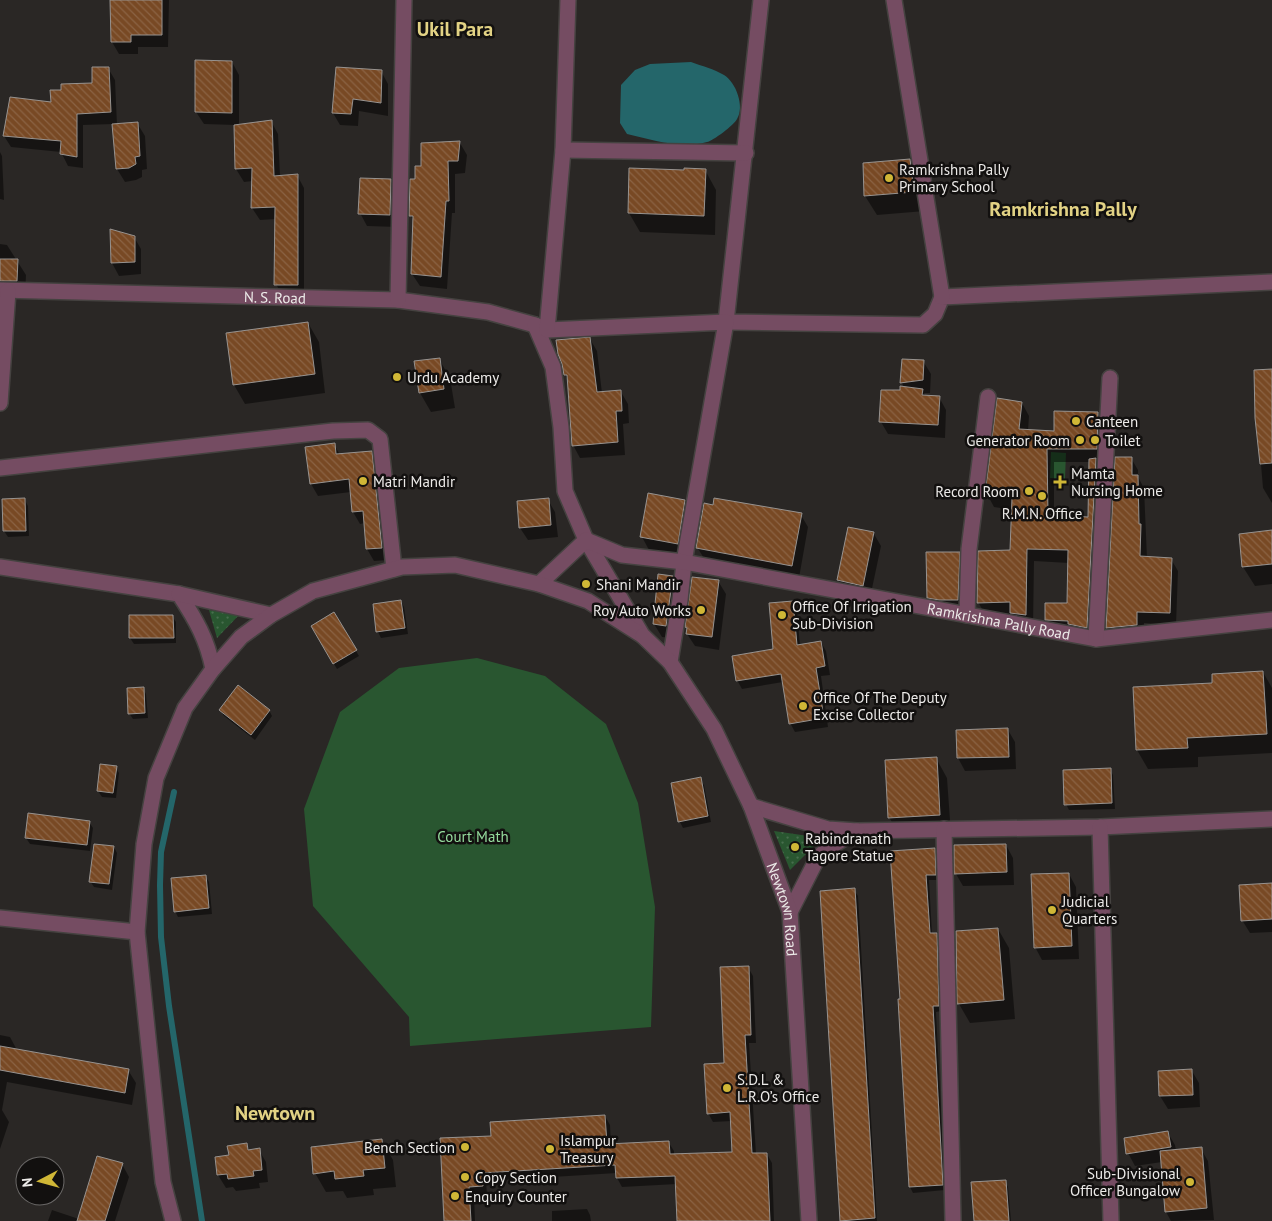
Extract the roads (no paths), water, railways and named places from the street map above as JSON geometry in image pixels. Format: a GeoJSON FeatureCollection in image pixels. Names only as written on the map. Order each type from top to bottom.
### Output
{"type":"FeatureCollection","features":[{"type":"Feature","properties":{"kind":"street"},"geometry":{"type":"LineString","coordinates":[[398,300],[404,0]]}},
{"type":"Feature","properties":{"kind":"street"},"geometry":{"type":"LineString","coordinates":[[568,0],[563,150],[541,327],[554,367],[561,427],[565,491],[586,540],[643,636]]}},
{"type":"Feature","properties":{"kind":"street"},"geometry":{"type":"LineString","coordinates":[[670,662],[684,562],[726,322],[762,0]]}},
{"type":"Feature","properties":{"kind":"street"},"geometry":{"type":"LineString","coordinates":[[894,0],[942,296],[1272,282]]}},
{"type":"Feature","properties":{"kind":"street"},"geometry":{"type":"LineString","coordinates":[[563,150],[746,153]]}},
{"type":"Feature","properties":{"kind":"street"},"geometry":{"type":"LineString","coordinates":[[0,403],[4,291]]}},
{"type":"Feature","properties":{"kind":"street","name":"N. S. Road"},"geometry":{"type":"LineString","coordinates":[[4,291],[398,300],[488,312],[541,327],[726,322],[922,325],[935,314],[942,296]]}},
{"type":"Feature","properties":{"kind":"street"},"geometry":{"type":"LineString","coordinates":[[1096,639],[1110,378]]}},
{"type":"Feature","properties":{"kind":"street"},"geometry":{"type":"LineString","coordinates":[[967,615],[969,549],[988,397]]}},
{"type":"Feature","properties":{"kind":"street"},"geometry":{"type":"LineString","coordinates":[[0,468],[333,430],[368,430],[380,439],[394,569]]}},
{"type":"Feature","properties":{"kind":"street"},"geometry":{"type":"LineString","coordinates":[[539,584],[586,540]]}},
{"type":"Feature","properties":{"kind":"street","name":"Ramkrishna Pally Road"},"geometry":{"type":"LineString","coordinates":[[586,540],[622,556],[684,562],[1096,639],[1272,620]]}},
{"type":"Feature","properties":{"kind":"street"},"geometry":{"type":"LineString","coordinates":[[173,1221],[163,1182],[137,932],[144,844],[156,778],[185,708],[213,669],[241,637],[271,615],[313,591],[394,569],[455,565],[539,584],[588,601],[643,636]]}},
{"type":"Feature","properties":{"kind":"street"},"geometry":{"type":"LineString","coordinates":[[0,567],[179,594],[271,615]]}},
{"type":"Feature","properties":{"kind":"street"},"geometry":{"type":"LineString","coordinates":[[179,594],[198,622],[208,647],[213,669]]}},
{"type":"Feature","properties":{"kind":"street","name":"Newtown Road"},"geometry":{"type":"LineString","coordinates":[[643,636],[670,662],[714,729],[751,806],[790,912],[809,1221]]}},
{"type":"Feature","properties":{"kind":"street"},"geometry":{"type":"LineString","coordinates":[[751,806],[828,829],[857,831],[1100,827],[1272,819]]}},
{"type":"Feature","properties":{"kind":"street"},"geometry":{"type":"LineString","coordinates":[[1100,827],[1111,1221]]}},
{"type":"Feature","properties":{"kind":"street"},"geometry":{"type":"LineString","coordinates":[[944,829],[953,1221]]}},
{"type":"Feature","properties":{"kind":"street"},"geometry":{"type":"LineString","coordinates":[[790,912],[818,857],[857,831]]}},
{"type":"Feature","properties":{"kind":"street"},"geometry":{"type":"LineString","coordinates":[[0,918],[137,932]]}},
{"type":"Feature","properties":{"kind":"water"},"geometry":{"type":"Polygon","coordinates":[[[691,62],[724,75],[732,83],[740,102],[739,114],[735,122],[714,139],[697,144],[667,143],[627,134],[620,123],[621,85],[635,70],[650,64],[691,62]]]}},
{"type":"Feature","properties":{"kind":"waterway"},"geometry":{"type":"LineString","coordinates":[[174,792],[161,852],[161,937],[169,1006],[202,1221]]}},
{"type":"Feature","properties":{"kind":"place","name":"Ramkrishna Pally Primary School"},"geometry":{"type":"Point","coordinates":[889,178]}},
{"type":"Feature","properties":{"kind":"place","name":"Urdu Academy"},"geometry":{"type":"Point","coordinates":[397,377]}},
{"type":"Feature","properties":{"kind":"place","name":"Canteen"},"geometry":{"type":"Point","coordinates":[1076,421]}},
{"type":"Feature","properties":{"kind":"place","name":"Generator Room"},"geometry":{"type":"Point","coordinates":[1080,440]}},
{"type":"Feature","properties":{"kind":"place","name":"Toilet"},"geometry":{"type":"Point","coordinates":[1095,440]}},
{"type":"Feature","properties":{"kind":"place","name":"Matri Mandir"},"geometry":{"type":"Point","coordinates":[363,481]}},
{"type":"Feature","properties":{"kind":"place","name":"Mamta Nursing Home"},"geometry":{"type":"Point","coordinates":[1060,482]}},
{"type":"Feature","properties":{"kind":"place","name":"Record Room"},"geometry":{"type":"Point","coordinates":[1029,491]}},
{"type":"Feature","properties":{"kind":"place","name":"R.M.N. Office"},"geometry":{"type":"Point","coordinates":[1042,496]}},
{"type":"Feature","properties":{"kind":"place","name":"Shani Mandir"},"geometry":{"type":"Point","coordinates":[586,584]}},
{"type":"Feature","properties":{"kind":"place","name":"Roy Auto Works"},"geometry":{"type":"Point","coordinates":[701,610]}},
{"type":"Feature","properties":{"kind":"place","name":"Office Of Irrigation Sub-Division"},"geometry":{"type":"Point","coordinates":[782,615]}},
{"type":"Feature","properties":{"kind":"place","name":"Office Of The Deputy Excise Collector"},"geometry":{"type":"Point","coordinates":[803,706]}},
{"type":"Feature","properties":{"kind":"place","name":"Rabindranath Tagore Statue"},"geometry":{"type":"Point","coordinates":[795,847]}},
{"type":"Feature","properties":{"kind":"place","name":"Judicial Quarters"},"geometry":{"type":"Point","coordinates":[1052,910]}},
{"type":"Feature","properties":{"kind":"place","name":"S.D.L & L.R.O’s Office"},"geometry":{"type":"Point","coordinates":[727,1088]}},
{"type":"Feature","properties":{"kind":"place","name":"Bench Section"},"geometry":{"type":"Point","coordinates":[465,1147]}},
{"type":"Feature","properties":{"kind":"place","name":"Islampur Treasury"},"geometry":{"type":"Point","coordinates":[550,1149]}},
{"type":"Feature","properties":{"kind":"place","name":"Copy Section"},"geometry":{"type":"Point","coordinates":[465,1177]}},
{"type":"Feature","properties":{"kind":"place","name":"Sub-Divisional Officer Bungalow"},"geometry":{"type":"Point","coordinates":[1190,1182]}},
{"type":"Feature","properties":{"kind":"place","name":"Enquiry Counter"},"geometry":{"type":"Point","coordinates":[455,1196]}},
{"type":"Feature","properties":{"kind":"district","name":"Ukil Para"},"geometry":{"type":"Point","coordinates":[455,29]}},
{"type":"Feature","properties":{"kind":"district","name":"Ramkrishna Pally"},"geometry":{"type":"Point","coordinates":[1063,209]}},
{"type":"Feature","properties":{"kind":"district","name":"Newtown"},"geometry":{"type":"Point","coordinates":[275,1113]}},
{"type":"Feature","properties":{"kind":"park label","name":"Court Math"},"geometry":{"type":"Point","coordinates":[473,836]}}]}
